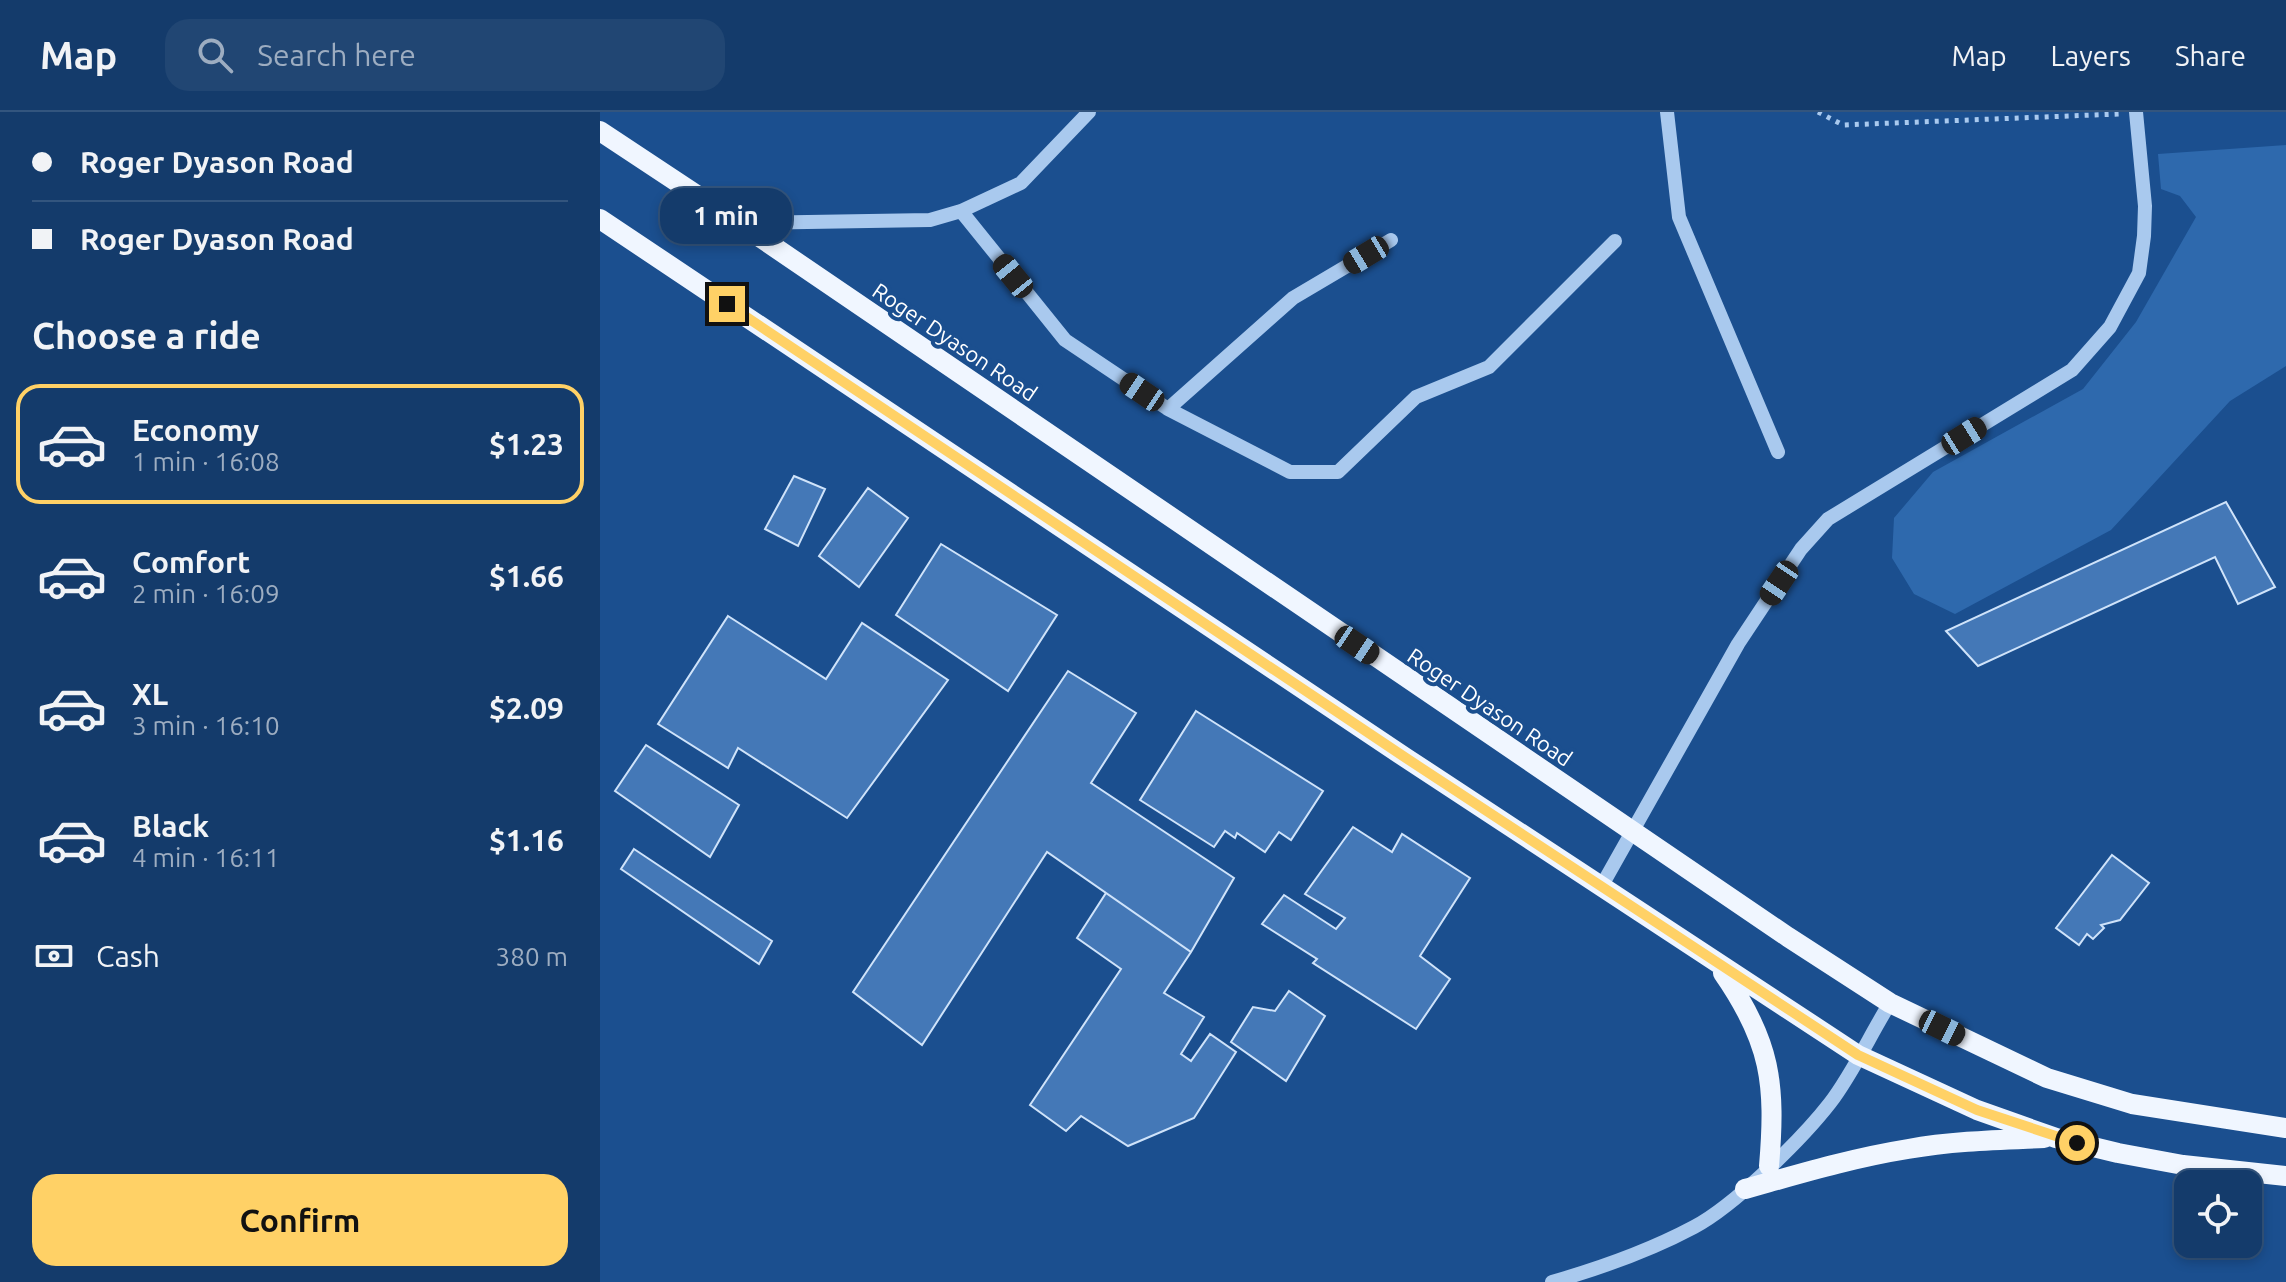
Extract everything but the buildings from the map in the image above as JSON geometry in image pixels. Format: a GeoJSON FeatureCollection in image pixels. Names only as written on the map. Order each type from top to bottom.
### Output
{"type":"FeatureCollection","features":[{"type":"Feature","properties":{"kind":"main road","name":"Roger Dyason Road"},"geometry":{"type":"LineString","coordinates":[[600,131],[1890,1003],[2047,1078],[2132,1104],[2286,1128]]}},
{"type":"Feature","properties":{"kind":"main road"},"geometry":{"type":"LineString","coordinates":[[600,219],[1858,1055],[1977,1110],[2056,1138],[2183,1165],[2286,1176]]}},
{"type":"Feature","properties":{"kind":"main road"},"geometry":{"type":"LineString","coordinates":[[1716,963],[1746,1005],[1756,1025],[1767,1063],[1772,1097],[1769,1166]]}},
{"type":"Feature","properties":{"kind":"main road"},"geometry":{"type":"LineString","coordinates":[[1745,1189],[1843,1162],[1908,1149],[1964,1142],[2056,1138]]}},
{"type":"Feature","properties":{"kind":"street"},"geometry":{"type":"LineString","coordinates":[[739,223],[930,220],[961,211],[1021,183],[1089,112]]}},
{"type":"Feature","properties":{"kind":"street"},"geometry":{"type":"LineString","coordinates":[[1667,112],[1679,217],[1778,452]]}},
{"type":"Feature","properties":{"kind":"street"},"geometry":{"type":"LineString","coordinates":[[1601,887],[1738,644],[1801,549],[1828,519],[2072,370],[2110,327],[2139,273],[2144,236],[2145,206],[2136,113]]}},
{"type":"Feature","properties":{"kind":"street"},"geometry":{"type":"LineString","coordinates":[[961,211],[1065,340],[1168,409],[1290,472],[1338,472],[1416,397],[1489,367],[1615,241]]}},
{"type":"Feature","properties":{"kind":"street"},"geometry":{"type":"LineString","coordinates":[[1168,409],[1293,298],[1391,240]]}},
{"type":"Feature","properties":{"kind":"street"},"geometry":{"type":"LineString","coordinates":[[1552,1282],[1611,1265],[1697,1226],[1745,1189],[1830,1102],[1890,1003]]}},
{"type":"Feature","properties":{"kind":"path"},"geometry":{"type":"LineString","coordinates":[[1818,112],[1843,125],[2136,113]]}},
{"type":"Feature","properties":{"kind":"shaded area"},"geometry":{"type":"Polygon","coordinates":[[[2286,145],[2286,366],[2230,401],[2111,530],[1955,614],[1914,594],[1892,558],[1894,518],[1933,472],[2083,389],[2136,322],[2196,217],[2180,196],[2161,189],[2158,154],[2286,145]]]}},
{"type":"Feature","properties":{"kind":"route"},"geometry":{"type":"LineString","coordinates":[[727,304],[1406,758],[1858,1055],[1977,1110],[2077,1143]]}}]}
